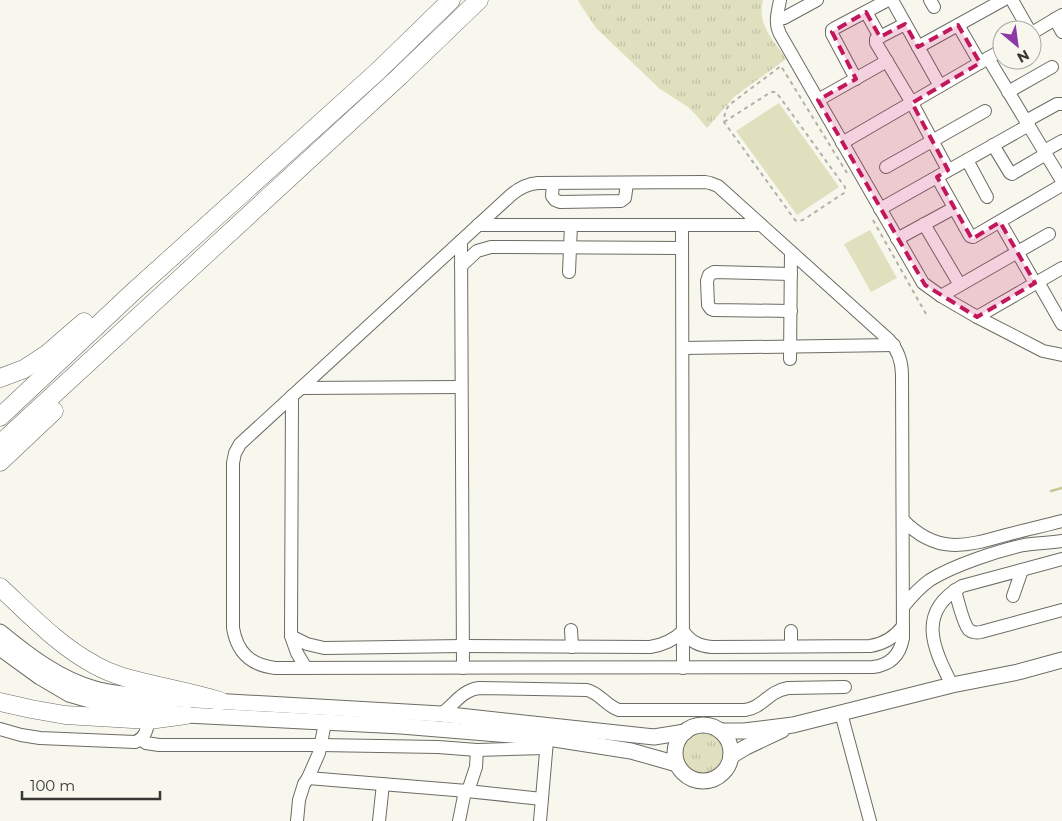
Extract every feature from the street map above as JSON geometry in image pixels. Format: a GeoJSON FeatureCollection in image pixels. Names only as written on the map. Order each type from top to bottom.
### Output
{"type":"FeatureCollection","features":[{"type":"Feature","properties":{"kind":"highway"},"geometry":{"type":"LineString","coordinates":[[0,416],[133,292],[363,84],[451,0]]}},
{"type":"Feature","properties":{"kind":"highway"},"geometry":{"type":"LineString","coordinates":[[0,444],[400,76],[479,0]]}},
{"type":"Feature","properties":{"kind":"highway"},"geometry":{"type":"LineString","coordinates":[[0,378],[24,369],[47,354],[100,310],[119,297],[133,292]]}},
{"type":"Feature","properties":{"kind":"highway"},"geometry":{"type":"LineString","coordinates":[[0,462],[82,385],[106,357],[121,333]]}},
{"type":"Feature","properties":{"kind":"highway"},"geometry":{"type":"LineString","coordinates":[[0,587],[57,639],[95,665],[116,675],[139,682],[220,701]]}},
{"type":"Feature","properties":{"kind":"highway"},"geometry":{"type":"LineString","coordinates":[[0,702],[31,710],[65,715],[149,720],[186,716]]}},
{"type":"Feature","properties":{"kind":"main road"},"geometry":{"type":"LineString","coordinates":[[0,632],[46,666],[74,681],[95,689],[115,693],[160,698],[441,714],[654,737],[685,732]]}},
{"type":"Feature","properties":{"kind":"main road"},"geometry":{"type":"LineString","coordinates":[[0,648],[40,677],[69,694],[103,703],[186,716],[401,726],[631,751],[677,764]]}},
{"type":"Feature","properties":{"kind":"main road"},"geometry":{"type":"LineString","coordinates":[[721,731],[729,742],[731,756],[724,772],[708,781],[698,781],[682,772],[675,758],[675,751],[680,737],[685,732],[700,725],[709,726],[721,731],[744,731],[793,725],[952,684],[1018,672],[1062,660]]}},
{"type":"Feature","properties":{"kind":"main road"},"geometry":{"type":"LineString","coordinates":[[731,756],[793,725]]}},
{"type":"Feature","properties":{"kind":"street"},"geometry":{"type":"LineString","coordinates":[[780,0],[776,20],[778,29],[923,283],[977,317],[1044,351],[1062,354]]}},
{"type":"Feature","properties":{"kind":"street"},"geometry":{"type":"LineString","coordinates":[[784,18],[817,0]]}},
{"type":"Feature","properties":{"kind":"street"},"geometry":{"type":"LineString","coordinates":[[856,79],[832,32],[835,28],[890,0],[940,86]]}},
{"type":"Feature","properties":{"kind":"street"},"geometry":{"type":"LineString","coordinates":[[918,47],[1003,0]]}},
{"type":"Feature","properties":{"kind":"street"},"geometry":{"type":"LineString","coordinates":[[1012,0],[1023,20]]}},
{"type":"Feature","properties":{"kind":"street"},"geometry":{"type":"LineString","coordinates":[[866,12],[880,37]]}},
{"type":"Feature","properties":{"kind":"street"},"geometry":{"type":"LineString","coordinates":[[1042,27],[1058,17],[1062,32]]}},
{"type":"Feature","properties":{"kind":"street"},"geometry":{"type":"LineString","coordinates":[[905,24],[880,37],[876,40],[876,43],[912,103],[948,170]]}},
{"type":"Feature","properties":{"kind":"street"},"geometry":{"type":"LineString","coordinates":[[958,25],[1008,92],[1062,181]]}},
{"type":"Feature","properties":{"kind":"street"},"geometry":{"type":"LineString","coordinates":[[842,143],[992,56]]}},
{"type":"Feature","properties":{"kind":"street"},"geometry":{"type":"LineString","coordinates":[[818,100],[887,62]]}},
{"type":"Feature","properties":{"kind":"street"},"geometry":{"type":"LineString","coordinates":[[1008,92],[1052,67]]}},
{"type":"Feature","properties":{"kind":"street"},"geometry":{"type":"LineString","coordinates":[[880,209],[993,145],[1058,104],[1062,104]]}},
{"type":"Feature","properties":{"kind":"street"},"geometry":{"type":"LineString","coordinates":[[886,166],[985,111]]}},
{"type":"Feature","properties":{"kind":"street"},"geometry":{"type":"LineString","coordinates":[[993,145],[1012,174],[1062,141]]}},
{"type":"Feature","properties":{"kind":"street"},"geometry":{"type":"LineString","coordinates":[[967,160],[987,197]]}},
{"type":"Feature","properties":{"kind":"street"},"geometry":{"type":"LineString","coordinates":[[937,177],[970,236],[973,238],[1062,185]]}},
{"type":"Feature","properties":{"kind":"street"},"geometry":{"type":"LineString","coordinates":[[553,183],[553,198],[557,202],[620,201],[625,198],[627,183]]}},
{"type":"Feature","properties":{"kind":"street"},"geometry":{"type":"LineString","coordinates":[[553,183],[627,183],[710,183],[718,186],[894,345],[902,367],[903,626],[902,644],[897,654],[889,662],[879,667],[306,668],[267,667],[252,661],[241,650],[234,636],[233,628],[234,458],[240,444],[520,188],[532,184],[553,183]]}},
{"type":"Feature","properties":{"kind":"street"},"geometry":{"type":"LineString","coordinates":[[897,239],[954,208]]}},
{"type":"Feature","properties":{"kind":"street"},"geometry":{"type":"LineString","coordinates":[[1000,222],[1062,324]]}},
{"type":"Feature","properties":{"kind":"street"},"geometry":{"type":"LineString","coordinates":[[924,224],[960,285]]}},
{"type":"Feature","properties":{"kind":"street"},"geometry":{"type":"LineString","coordinates":[[478,225],[761,225]]}},
{"type":"Feature","properties":{"kind":"street"},"geometry":{"type":"LineString","coordinates":[[569,272],[570,225]]}},
{"type":"Feature","properties":{"kind":"street"},"geometry":{"type":"LineString","coordinates":[[682,225],[683,668]]}},
{"type":"Feature","properties":{"kind":"street"},"geometry":{"type":"LineString","coordinates":[[941,296],[1049,234]]}},
{"type":"Feature","properties":{"kind":"street"},"geometry":{"type":"LineString","coordinates":[[460,241],[463,668]]}},
{"type":"Feature","properties":{"kind":"street"},"geometry":{"type":"LineString","coordinates":[[461,266],[472,254],[491,246],[682,248]]}},
{"type":"Feature","properties":{"kind":"street"},"geometry":{"type":"LineString","coordinates":[[790,360],[791,252]]}},
{"type":"Feature","properties":{"kind":"street"},"geometry":{"type":"LineString","coordinates":[[977,317],[1062,268]]}},
{"type":"Feature","properties":{"kind":"street"},"geometry":{"type":"LineString","coordinates":[[791,274],[717,272],[711,273],[707,281],[708,305],[711,309],[791,311]]}},
{"type":"Feature","properties":{"kind":"street"},"geometry":{"type":"LineString","coordinates":[[683,348],[894,345]]}},
{"type":"Feature","properties":{"kind":"street"},"geometry":{"type":"LineString","coordinates":[[297,392],[461,387]]}},
{"type":"Feature","properties":{"kind":"street"},"geometry":{"type":"LineString","coordinates":[[297,392],[291,636],[297,653],[306,668]]}},
{"type":"Feature","properties":{"kind":"street"},"geometry":{"type":"LineString","coordinates":[[903,520],[911,528],[930,540],[962,546],[1062,520]]}},
{"type":"Feature","properties":{"kind":"street"},"geometry":{"type":"LineString","coordinates":[[903,607],[920,588],[935,577],[952,569],[996,552],[1062,541]]}},
{"type":"Feature","properties":{"kind":"street"},"geometry":{"type":"LineString","coordinates":[[952,684],[936,650],[932,633],[938,608],[948,595],[970,584],[1062,559]]}},
{"type":"Feature","properties":{"kind":"street"},"geometry":{"type":"LineString","coordinates":[[1013,596],[1022,570]]}},
{"type":"Feature","properties":{"kind":"street"},"geometry":{"type":"LineString","coordinates":[[955,590],[967,626],[974,632],[981,632],[1062,610]]}},
{"type":"Feature","properties":{"kind":"street"},"geometry":{"type":"LineString","coordinates":[[683,631],[688,638],[704,646],[878,645],[892,638],[903,626]]}},
{"type":"Feature","properties":{"kind":"street"},"geometry":{"type":"LineString","coordinates":[[571,630],[572,647]]}},
{"type":"Feature","properties":{"kind":"street"},"geometry":{"type":"LineString","coordinates":[[791,630],[791,646]]}},
{"type":"Feature","properties":{"kind":"street"},"geometry":{"type":"LineString","coordinates":[[291,636],[307,644],[324,648],[463,646],[650,647],[668,642],[676,638],[683,631]]}},
{"type":"Feature","properties":{"kind":"street"},"geometry":{"type":"LineString","coordinates":[[441,714],[452,706],[464,693],[479,688],[587,690],[595,693],[609,706],[619,710],[744,710],[759,706],[771,694],[782,689],[844,687]]}},
{"type":"Feature","properties":{"kind":"street"},"geometry":{"type":"LineString","coordinates":[[840,713],[870,821]]}},
{"type":"Feature","properties":{"kind":"street"},"geometry":{"type":"LineString","coordinates":[[0,729],[40,738],[138,742],[147,730],[149,720]]}},
{"type":"Feature","properties":{"kind":"street"},"geometry":{"type":"LineString","coordinates":[[297,821],[299,800],[304,784],[319,753],[324,723]]}},
{"type":"Feature","properties":{"kind":"street"},"geometry":{"type":"LineString","coordinates":[[141,739],[146,743],[158,745],[320,745],[438,747],[477,750],[547,743],[540,821]]}},
{"type":"Feature","properties":{"kind":"street"},"geometry":{"type":"LineString","coordinates":[[459,821],[464,796],[476,768],[477,750]]}},
{"type":"Feature","properties":{"kind":"street"},"geometry":{"type":"LineString","coordinates":[[308,778],[542,799]]}},
{"type":"Feature","properties":{"kind":"street"},"geometry":{"type":"LineString","coordinates":[[378,821],[383,784]]}},
{"type":"Feature","properties":{"kind":"path"},"geometry":{"type":"LineString","coordinates":[[724,122],[771,92],[776,92],[845,187],[844,193],[803,220],[795,220],[724,122],[728,105],[781,66],[850,178]]}},
{"type":"Feature","properties":{"kind":"path"},"geometry":{"type":"LineString","coordinates":[[873,220],[926,314]]}},
{"type":"Feature","properties":{"kind":"highlighted area"},"geometry":{"type":"Polygon","coordinates":[[[866,12],[880,37],[905,24],[918,47],[958,25],[980,63],[912,103],[948,170],[937,177],[972,239],[1000,222],[1035,283],[977,317],[925,285],[818,100],[856,79],[832,32],[866,12]]]}},
{"type":"Feature","properties":{"kind":"green space"},"geometry":{"type":"Polygon","coordinates":[[[578,0],[763,0],[762,14],[765,28],[786,59],[735,96],[707,128],[688,107],[660,89],[596,28],[578,0]]]}},
{"type":"Feature","properties":{"kind":"green space"},"geometry":{"type":"Polygon","coordinates":[[[779,103],[839,187],[797,215],[736,131],[779,103]]]}},
{"type":"Feature","properties":{"kind":"green space"},"geometry":{"type":"Polygon","coordinates":[[[870,230],[897,278],[871,292],[844,244],[870,230]]]}},
{"type":"Feature","properties":{"kind":"green space"},"geometry":{"type":"Polygon","coordinates":[[[703,731],[715,735],[721,741],[725,753],[721,765],[715,771],[703,775],[691,771],[685,765],[681,753],[685,741],[691,735],[703,731]]]}},
{"type":"Feature","properties":{"kind":"waterway"},"geometry":{"type":"LineString","coordinates":[[1051,491],[1062,488]]}}]}
